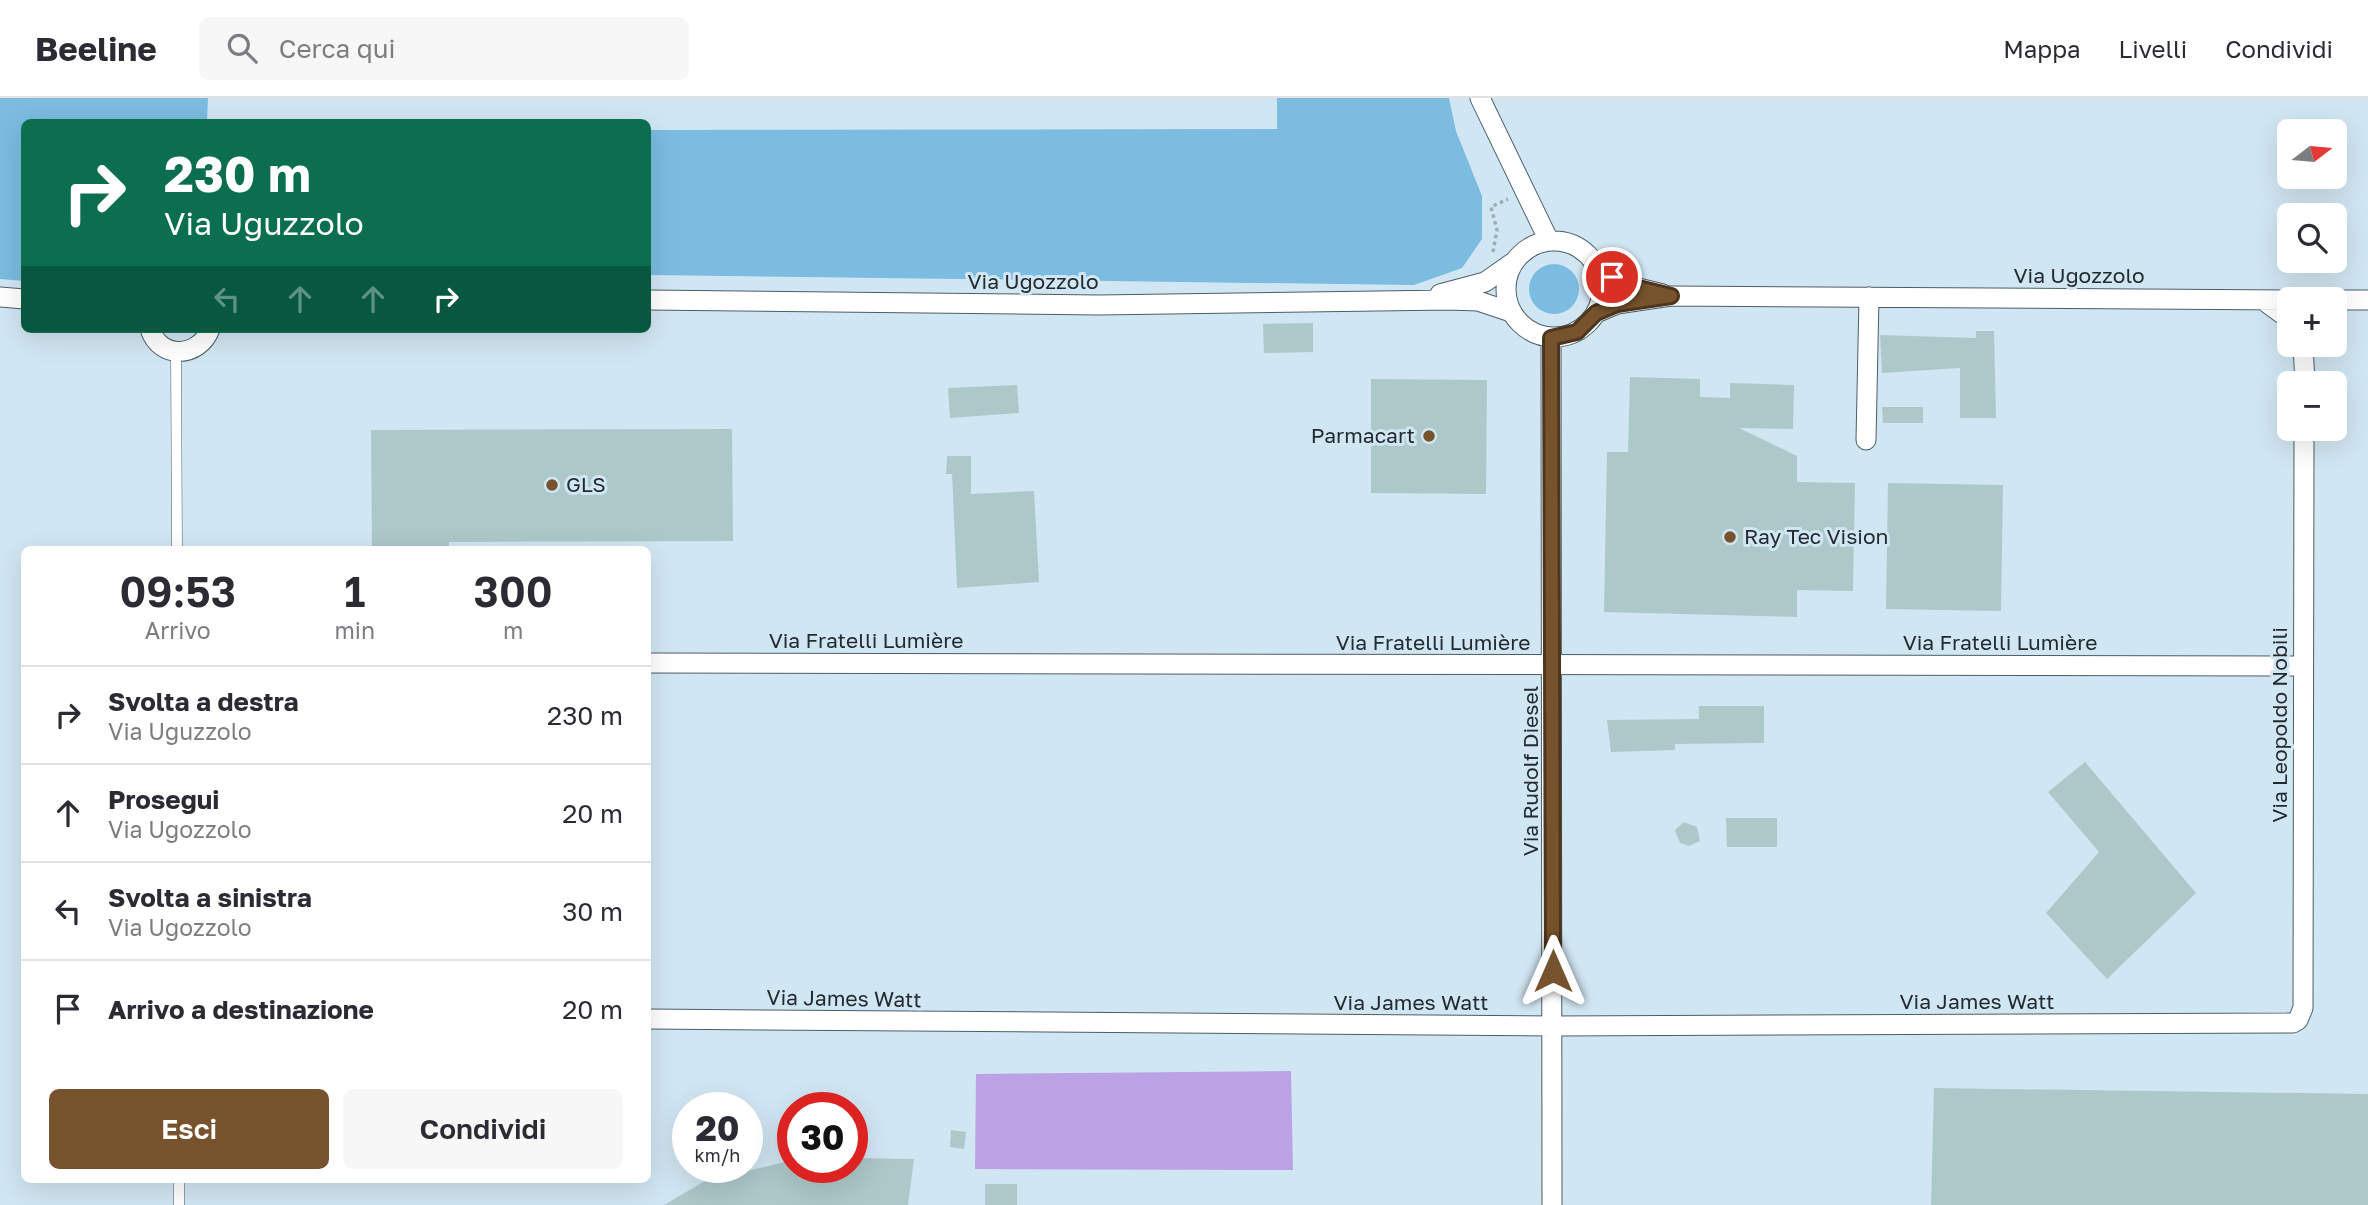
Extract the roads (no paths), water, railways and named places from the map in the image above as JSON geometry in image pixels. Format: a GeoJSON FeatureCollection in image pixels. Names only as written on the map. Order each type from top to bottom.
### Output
{"type":"FeatureCollection","features":[{"type":"Feature","properties":{"kind":"street"},"geometry":{"type":"LineString","coordinates":[[1480,98],[1549,241]]}},
{"type":"Feature","properties":{"kind":"street"},"geometry":{"type":"LineString","coordinates":[[1549,241],[1564,241],[1578,247],[1598,269],[1602,299],[1596,313],[1577,332],[1551,338],[1528,330],[1511,312],[1506,296],[1506,279],[1522,252],[1549,241]]}},
{"type":"Feature","properties":{"kind":"street","name":"Via Ugozzolo"},"geometry":{"type":"LineString","coordinates":[[1419,299],[1485,282],[1513,264]]}},
{"type":"Feature","properties":{"kind":"street","name":"Via Ugozzolo"},"geometry":{"type":"LineString","coordinates":[[1598,269],[1626,285],[1671,296]]}},
{"type":"Feature","properties":{"kind":"street","name":"Via Ugozzolo"},"geometry":{"type":"LineString","coordinates":[[1596,313],[1617,304],[1671,296],[2277,300]]}},
{"type":"Feature","properties":{"kind":"street"},"geometry":{"type":"LineString","coordinates":[[0,297],[21,299]]}},
{"type":"Feature","properties":{"kind":"street"},"geometry":{"type":"LineString","coordinates":[[1866,440],[1869,297]]}},
{"type":"Feature","properties":{"kind":"street","name":"Via Ugozzolo"},"geometry":{"type":"LineString","coordinates":[[651,300],[1099,305],[1419,299],[1478,301],[1511,312]]}},
{"type":"Feature","properties":{"kind":"street"},"geometry":{"type":"LineString","coordinates":[[2262,300],[2277,311]]}},
{"type":"Feature","properties":{"kind":"street"},"geometry":{"type":"LineString","coordinates":[[2347,301],[2368,300]]}},
{"type":"Feature","properties":{"kind":"street"},"geometry":{"type":"LineString","coordinates":[[152,333],[157,342],[176,352],[194,349],[202,344],[208,333]]}},
{"type":"Feature","properties":{"kind":"street","name":"Via Rudolf Diesel"},"geometry":{"type":"LineString","coordinates":[[1551,338],[1554,666],[1552,1205]]}},
{"type":"Feature","properties":{"kind":"street","name":"Via Leopoldo Nobili"},"geometry":{"type":"LineString","coordinates":[[2298,1020],[2304,1008],[2304,441]]}},
{"type":"Feature","properties":{"kind":"street","name":"Via Fratelli Lumière"},"geometry":{"type":"LineString","coordinates":[[651,663],[2303,666]]}},
{"type":"Feature","properties":{"kind":"street","name":"Via James Watt"},"geometry":{"type":"LineString","coordinates":[[651,1019],[1553,1026],[2285,1025],[2298,1020]]}},
{"type":"Feature","properties":{"kind":"lane"},"geometry":{"type":"LineString","coordinates":[[176,352],[177,546]]}},
{"type":"Feature","properties":{"kind":"lane"},"geometry":{"type":"LineString","coordinates":[[179,1183],[179,1205]]}},
{"type":"Feature","properties":{"kind":"place","name":"Parmacart"},"geometry":{"type":"Point","coordinates":[1429,436]}},
{"type":"Feature","properties":{"kind":"place","name":"GLS"},"geometry":{"type":"Point","coordinates":[552,485]}},
{"type":"Feature","properties":{"kind":"place","name":"Ray Tec Vision"},"geometry":{"type":"Point","coordinates":[1730,537]}}]}
